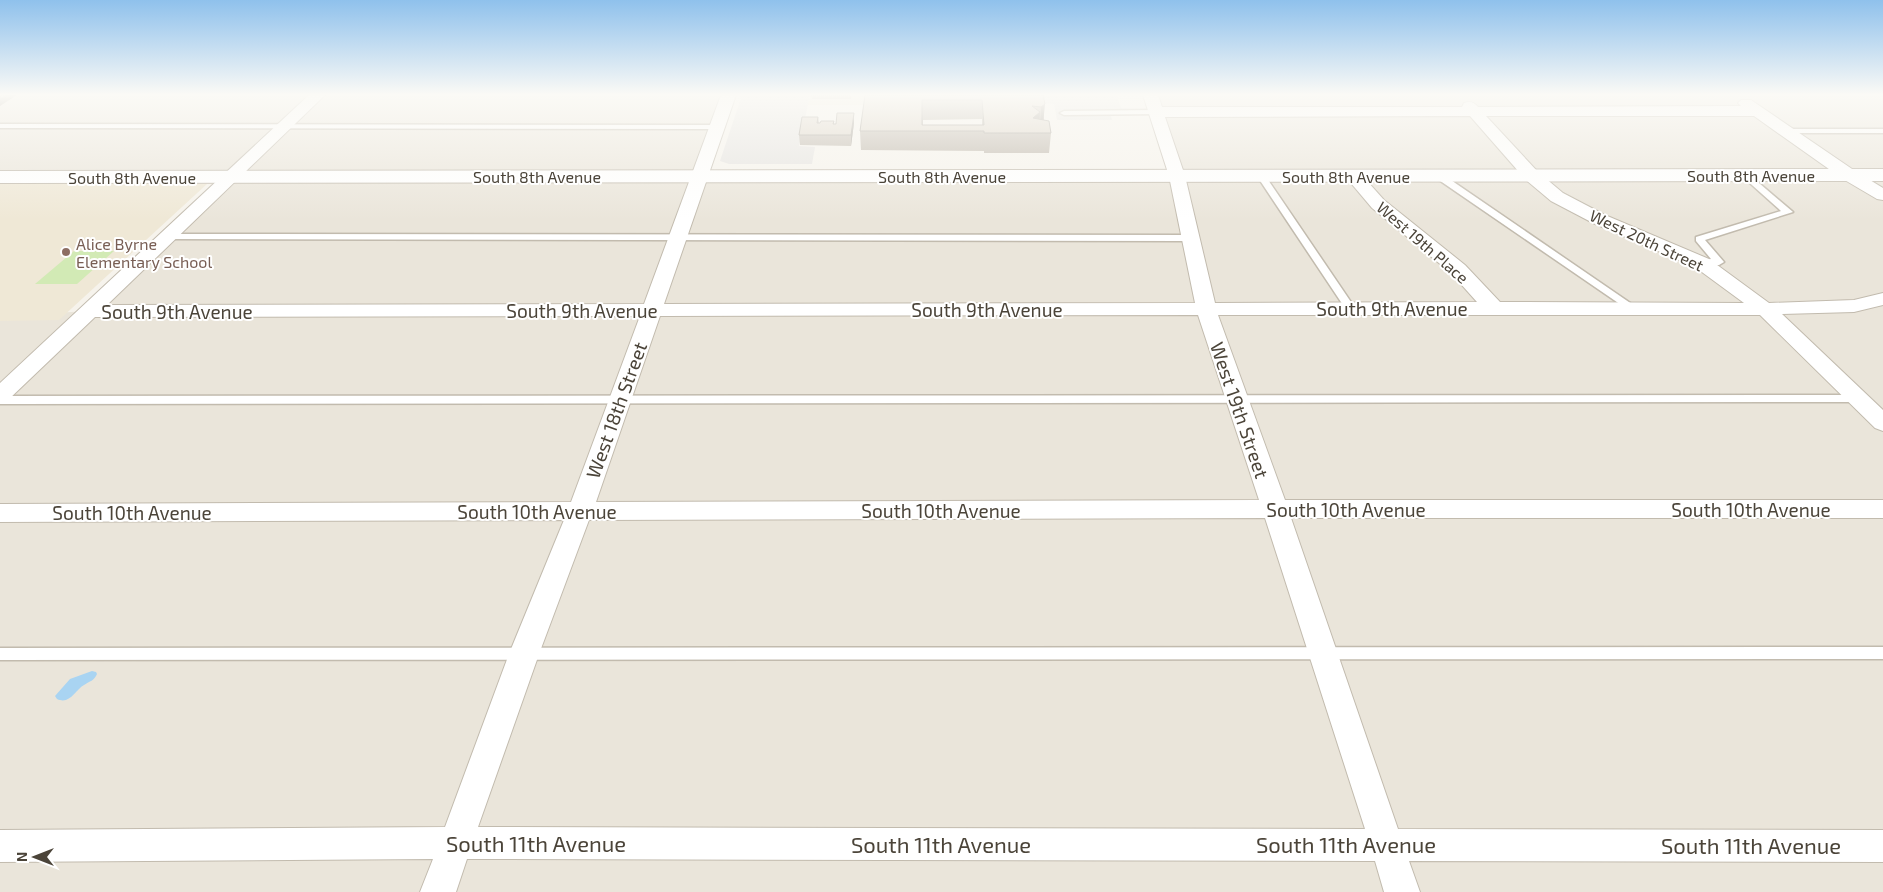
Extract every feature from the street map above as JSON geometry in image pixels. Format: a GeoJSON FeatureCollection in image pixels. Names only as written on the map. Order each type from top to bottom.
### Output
{"type":"FeatureCollection","features":[{"type":"Feature","properties":{"kind":"street"},"geometry":{"type":"LineString","coordinates":[[0,395],[275,137]]}},
{"type":"Feature","properties":{"kind":"street","name":"West 18th Street"},"geometry":{"type":"LineString","coordinates":[[438,892],[524,654],[580,511],[714,137]]}},
{"type":"Feature","properties":{"kind":"street","name":"West 19th Street"},"geometry":{"type":"LineString","coordinates":[[1164,137],[1177,176],[1206,308],[1325,654],[1402,892]]}},
{"type":"Feature","properties":{"kind":"street","name":"West 20th Street"},"geometry":{"type":"LineString","coordinates":[[1497,137],[1532,176],[1557,197],[1599,219],[1702,264],[1765,309],[1883,423]]}},
{"type":"Feature","properties":{"kind":"street"},"geometry":{"type":"LineString","coordinates":[[1794,137],[1883,195]]}},
{"type":"Feature","properties":{"kind":"street","name":"South 8th Avenue"},"geometry":{"type":"LineString","coordinates":[[0,177],[1883,175]]}},
{"type":"Feature","properties":{"kind":"street","name":"West 19th Place"},"geometry":{"type":"LineString","coordinates":[[1353,176],[1378,204],[1458,269],[1494,308]]}},
{"type":"Feature","properties":{"kind":"street","name":"South 9th Avenue"},"geometry":{"type":"LineString","coordinates":[[89,311],[1206,308],[1765,309],[1854,306],[1883,299]]}},
{"type":"Feature","properties":{"kind":"street","name":"South 10th Avenue"},"geometry":{"type":"LineString","coordinates":[[0,513],[1883,509]]}},
{"type":"Feature","properties":{"kind":"street","name":"South 11th Avenue"},"geometry":{"type":"LineString","coordinates":[[0,846],[456,843],[1883,846]]}},
{"type":"Feature","properties":{"kind":"lane"},"geometry":{"type":"LineString","coordinates":[[1702,264],[1719,262],[1699,239],[1788,212],[1746,175]]}},
{"type":"Feature","properties":{"kind":"lane"},"geometry":{"type":"LineString","coordinates":[[1261,176],[1350,308]]}},
{"type":"Feature","properties":{"kind":"lane"},"geometry":{"type":"LineString","coordinates":[[1439,176],[1634,308]]}},
{"type":"Feature","properties":{"kind":"lane"},"geometry":{"type":"LineString","coordinates":[[168,237],[1190,238]]}},
{"type":"Feature","properties":{"kind":"lane"},"geometry":{"type":"LineString","coordinates":[[0,400],[1858,399]]}},
{"type":"Feature","properties":{"kind":"lane"},"geometry":{"type":"LineString","coordinates":[[0,654],[1883,653]]}},
{"type":"Feature","properties":{"kind":"shaded area"},"geometry":{"type":"Polygon","coordinates":[[[0,137],[714,137],[700,176],[1176,176],[1162,137],[1883,137],[1883,892],[0,892],[0,316],[89,311],[232,177],[0,177],[0,137]]]}},
{"type":"Feature","properties":{"kind":"shaded area"},"geometry":{"type":"Polygon","coordinates":[[[728,137],[801,137],[799,146],[815,147],[812,164],[729,164],[720,161],[728,137]]]}},
{"type":"Feature","properties":{"kind":"shaded area","name":"Alice Byrne Elementary School"},"geometry":{"type":"Polygon","coordinates":[[[0,184],[207,184],[59,320],[0,321],[0,184]]]}},
{"type":"Feature","properties":{"kind":"green space"},"geometry":{"type":"Polygon","coordinates":[[[74,251],[114,251],[77,284],[35,284],[74,251]]]}},
{"type":"Feature","properties":{"kind":"water"},"geometry":{"type":"Polygon","coordinates":[[[92,671],[97,674],[93,680],[81,687],[69,699],[57,699],[55,696],[70,679],[92,671]]]}},
{"type":"Feature","properties":{"kind":"place","name":"Alice Byrne Elementary School"},"geometry":{"type":"Point","coordinates":[66,252]}}]}
